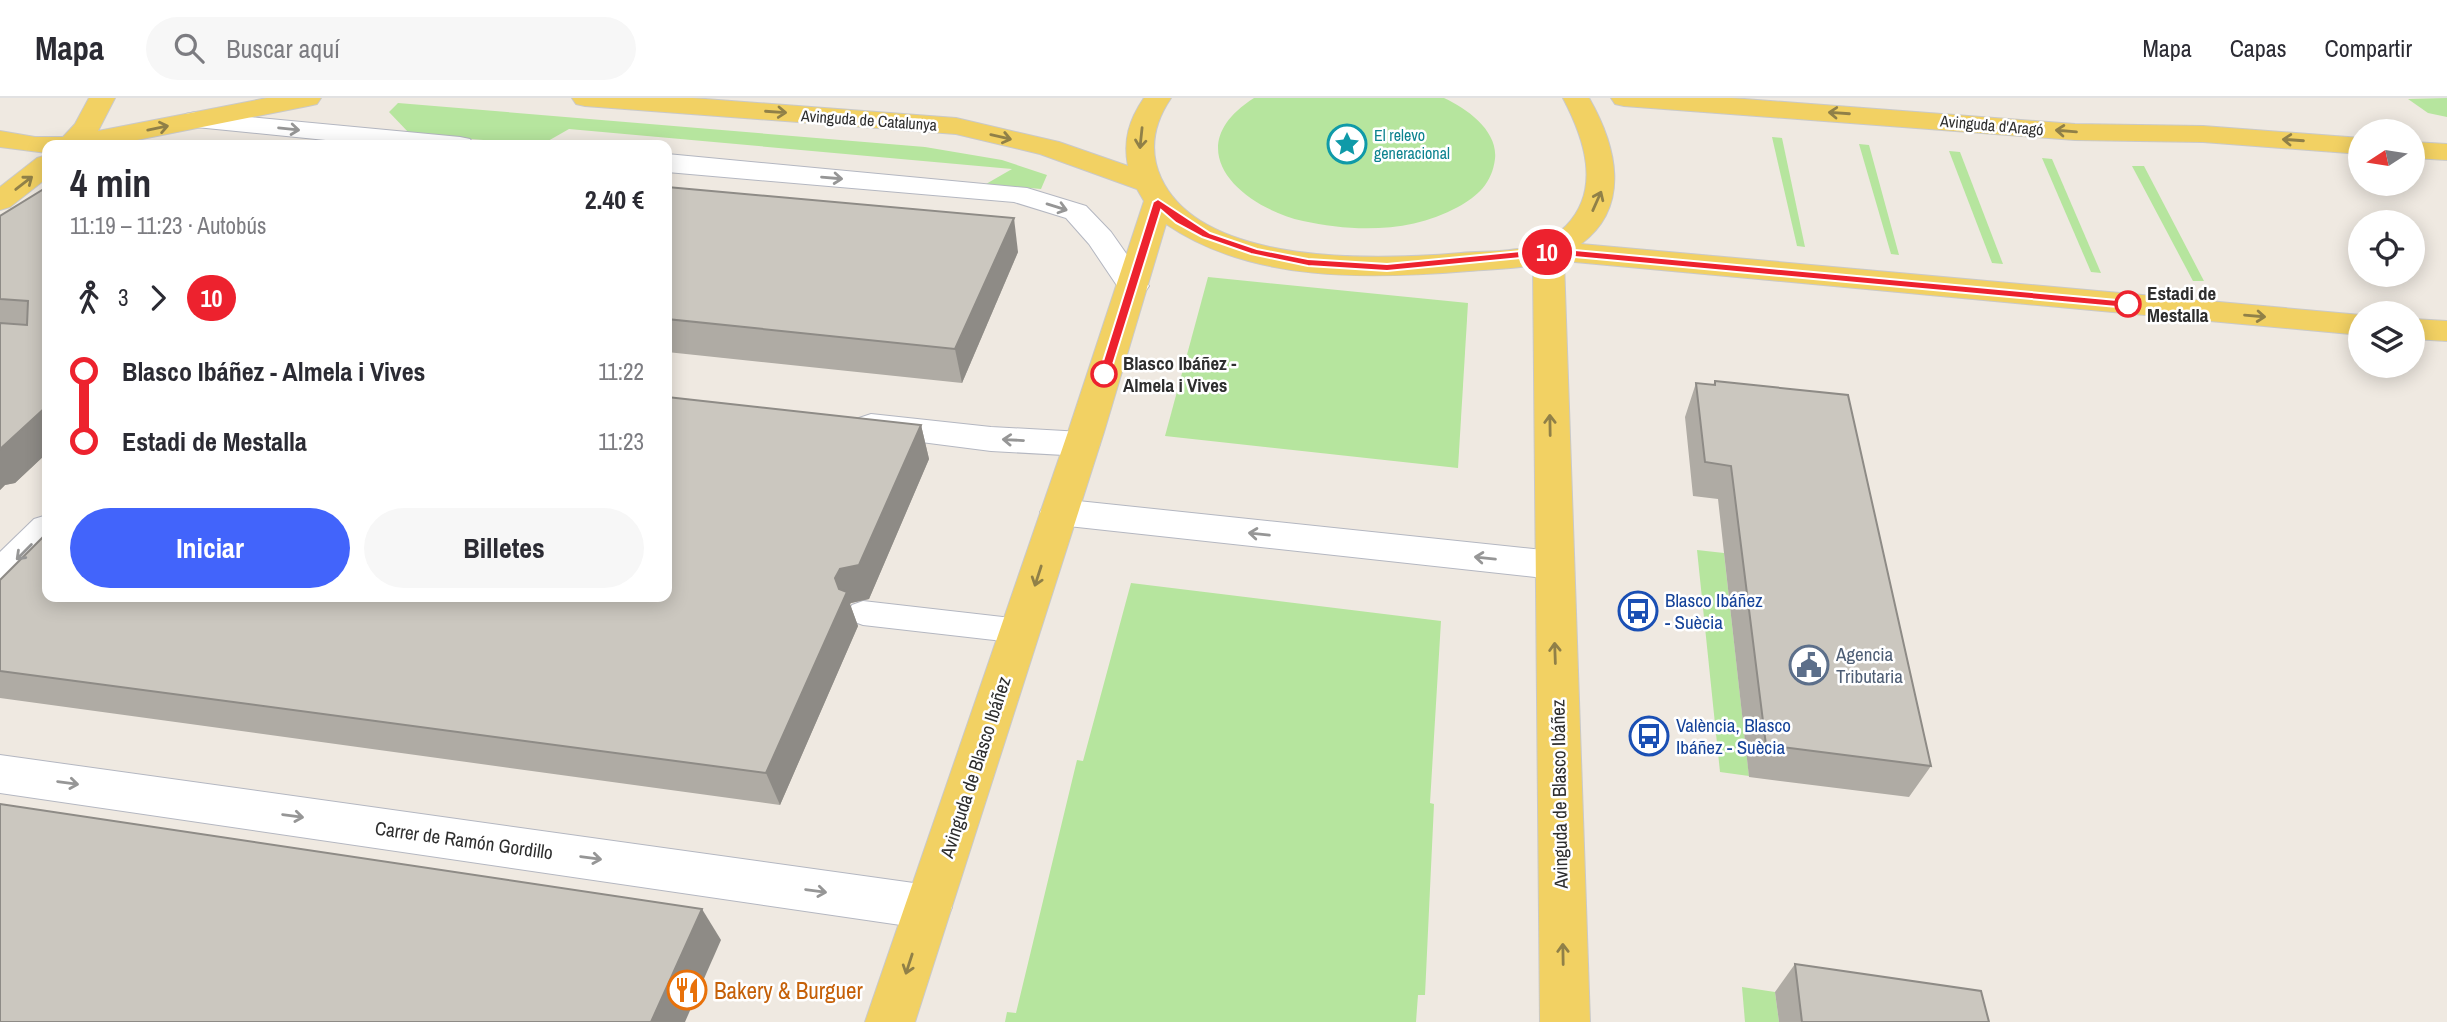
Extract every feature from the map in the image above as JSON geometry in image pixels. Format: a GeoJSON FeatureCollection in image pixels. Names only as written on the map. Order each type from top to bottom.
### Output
{"type":"FeatureCollection","features":[{"type":"Feature","properties":{"kind":"main road"},"geometry":{"type":"LineString","coordinates":[[75,140],[87,127],[102,98]]}},
{"type":"Feature","properties":{"kind":"main road"},"geometry":{"type":"LineString","coordinates":[[96,140],[308,98]]}},
{"type":"Feature","properties":{"kind":"main road","name":"Avinguda de Catalunya"},"geometry":{"type":"LineString","coordinates":[[585,98],[956,126],[1049,148],[1152,192],[1180,221],[1206,235],[1255,252],[1308,262],[1387,267],[1550,252]]}},
{"type":"Feature","properties":{"kind":"main road"},"geometry":{"type":"LineString","coordinates":[[1152,192],[1139,137],[1145,116],[1158,98]]}},
{"type":"Feature","properties":{"kind":"main road"},"geometry":{"type":"LineString","coordinates":[[1550,252],[1588,222],[1602,190],[1602,157],[1591,124],[1576,98]]}},
{"type":"Feature","properties":{"kind":"main road","name":"Avinguda d'Aragó"},"geometry":{"type":"LineString","coordinates":[[1624,98],[2075,132],[2203,134],[2348,145]]}},
{"type":"Feature","properties":{"kind":"main road"},"geometry":{"type":"LineString","coordinates":[[0,139],[42,145]]}},
{"type":"Feature","properties":{"kind":"main road"},"geometry":{"type":"LineString","coordinates":[[2426,151],[2447,152]]}},
{"type":"Feature","properties":{"kind":"main road"},"geometry":{"type":"LineString","coordinates":[[0,201],[42,168]]}},
{"type":"Feature","properties":{"kind":"main road","name":"Avinguda de Blasco Ibáñez"},"geometry":{"type":"LineString","coordinates":[[890,1022],[1133,286],[1152,192]]}},
{"type":"Feature","properties":{"kind":"main road"},"geometry":{"type":"LineString","coordinates":[[1550,252],[2348,324]]}},
{"type":"Feature","properties":{"kind":"main road","name":"Avinguda de Blasco Ibáñez"},"geometry":{"type":"LineString","coordinates":[[1550,252],[1553,565],[1565,1022]]}},
{"type":"Feature","properties":{"kind":"main road"},"geometry":{"type":"LineString","coordinates":[[2425,330],[2447,331]]}},
{"type":"Feature","properties":{"kind":"street"},"geometry":{"type":"LineString","coordinates":[[196,120],[372,140]]}},
{"type":"Feature","properties":{"kind":"street"},"geometry":{"type":"LineString","coordinates":[[672,163],[1017,194],[1076,212],[1100,238],[1133,286]]}},
{"type":"Feature","properties":{"kind":"street"},"geometry":{"type":"LineString","coordinates":[[842,422],[991,439],[1082,444]]}},
{"type":"Feature","properties":{"kind":"street"},"geometry":{"type":"LineString","coordinates":[[1059,512],[1553,565]]}},
{"type":"Feature","properties":{"kind":"street"},"geometry":{"type":"LineString","coordinates":[[0,576],[42,534]]}},
{"type":"Feature","properties":{"kind":"street"},"geometry":{"type":"LineString","coordinates":[[863,613],[1020,631]]}},
{"type":"Feature","properties":{"kind":"street","name":"Carrer de Ramón Gordillo"},"geometry":{"type":"LineString","coordinates":[[0,774],[928,907]]}},
{"type":"Feature","properties":{"kind":"green space"},"geometry":{"type":"Polygon","coordinates":[[[1254,98],[1444,98],[1463,108],[1487,130],[1495,149],[1491,175],[1483,188],[1472,198],[1440,216],[1421,222],[1362,228],[1303,221],[1257,202],[1225,172],[1219,154],[1220,136],[1231,117],[1254,98]]]}},
{"type":"Feature","properties":{"kind":"green space"},"geometry":{"type":"Polygon","coordinates":[[[2447,98],[2447,117],[2428,113],[2408,99],[2447,98]]]}},
{"type":"Feature","properties":{"kind":"green space"},"geometry":{"type":"Polygon","coordinates":[[[398,103],[925,147],[1002,160],[1047,175],[1041,189],[986,184],[1012,169],[569,129],[550,140],[483,140],[436,136],[409,133],[389,112],[398,103]]]}},
{"type":"Feature","properties":{"kind":"green space"},"geometry":{"type":"Polygon","coordinates":[[[1772,137],[1782,138],[1805,247],[1797,246],[1772,137]]]}},
{"type":"Feature","properties":{"kind":"green space"},"geometry":{"type":"Polygon","coordinates":[[[1859,144],[1869,145],[1899,255],[1891,254],[1859,144]]]}},
{"type":"Feature","properties":{"kind":"green space"},"geometry":{"type":"Polygon","coordinates":[[[1949,151],[1960,152],[2003,264],[1992,263],[1949,151]]]}},
{"type":"Feature","properties":{"kind":"green space"},"geometry":{"type":"Polygon","coordinates":[[[2042,158],[2052,159],[2101,273],[2091,272],[2042,158]]]}},
{"type":"Feature","properties":{"kind":"green space"},"geometry":{"type":"Polygon","coordinates":[[[2132,166],[2144,166],[2204,281],[2193,281],[2132,166]]]}},
{"type":"Feature","properties":{"kind":"green space"},"geometry":{"type":"Polygon","coordinates":[[[1208,277],[1468,303],[1458,468],[1165,436],[1208,277]]]}},
{"type":"Feature","properties":{"kind":"green space"},"geometry":{"type":"Polygon","coordinates":[[[1697,550],[1724,553],[1749,776],[1720,772],[1697,550]]]}},
{"type":"Feature","properties":{"kind":"green space"},"geometry":{"type":"Polygon","coordinates":[[[1131,583],[1441,621],[1430,803],[1434,804],[1425,995],[1418,995],[1416,1022],[1005,1022],[1007,1012],[1016,1013],[1077,760],[1083,761],[1131,583]]]}},
{"type":"Feature","properties":{"kind":"green space"},"geometry":{"type":"Polygon","coordinates":[[[1742,987],[1775,992],[1779,1022],[1745,1022],[1742,987]]]}},
{"type":"Feature","properties":{"kind":"building"},"geometry":{"type":"Polygon","coordinates":[[[672,187],[1014,218],[955,349],[672,320],[672,187]]]}},
{"type":"Feature","properties":{"kind":"building"},"geometry":{"type":"Polygon","coordinates":[[[42,190],[42,411],[0,449],[0,323],[27,325],[28,301],[0,299],[0,216],[42,190]]]}},
{"type":"Feature","properties":{"kind":"building","name":"Agencia Tributaria"},"geometry":{"type":"Polygon","coordinates":[[[1715,381],[1848,395],[1931,766],[1766,745],[1731,466],[1705,462],[1696,383],[1715,385],[1715,381]]]}},
{"type":"Feature","properties":{"kind":"building"},"geometry":{"type":"Polygon","coordinates":[[[672,398],[921,425],[859,565],[840,569],[835,578],[839,589],[847,592],[766,773],[0,671],[0,580],[42,538],[42,602],[672,602],[672,398]]]}},
{"type":"Feature","properties":{"kind":"building"},"geometry":{"type":"Polygon","coordinates":[[[0,804],[702,909],[651,1022],[0,1022],[0,804]]]}},
{"type":"Feature","properties":{"kind":"building"},"geometry":{"type":"Polygon","coordinates":[[[1795,964],[1981,991],[1989,1022],[1802,1022],[1795,964]]]}},
{"type":"Feature","properties":{"kind":"bus line","name":"10"},"geometry":{"type":"LineString","coordinates":[[1104,374],[1158,202],[1180,221],[1206,235],[1255,252],[1308,262],[1387,267],[1521,257],[1553,251],[2128,304]]}},
{"type":"Feature","properties":{"kind":"place","name":"El relevo generacional"},"geometry":{"type":"Point","coordinates":[1347,144]}},
{"type":"Feature","properties":{"kind":"place","name":"Estadi de Mestalla"},"geometry":{"type":"Point","coordinates":[2128,304]}},
{"type":"Feature","properties":{"kind":"place","name":"Blasco Ibáñez - Almela i Vives"},"geometry":{"type":"Point","coordinates":[1104,374]}},
{"type":"Feature","properties":{"kind":"place","name":"Blasco Ibáñez - Suècia"},"geometry":{"type":"Point","coordinates":[1638,611]}},
{"type":"Feature","properties":{"kind":"place","name":"Agencia Tributaria"},"geometry":{"type":"Point","coordinates":[1809,665]}},
{"type":"Feature","properties":{"kind":"place","name":"València, Blasco Ibáñez - Suècia"},"geometry":{"type":"Point","coordinates":[1649,736]}},
{"type":"Feature","properties":{"kind":"place","name":"Bakery & Burguer"},"geometry":{"type":"Point","coordinates":[687,990]}}]}
